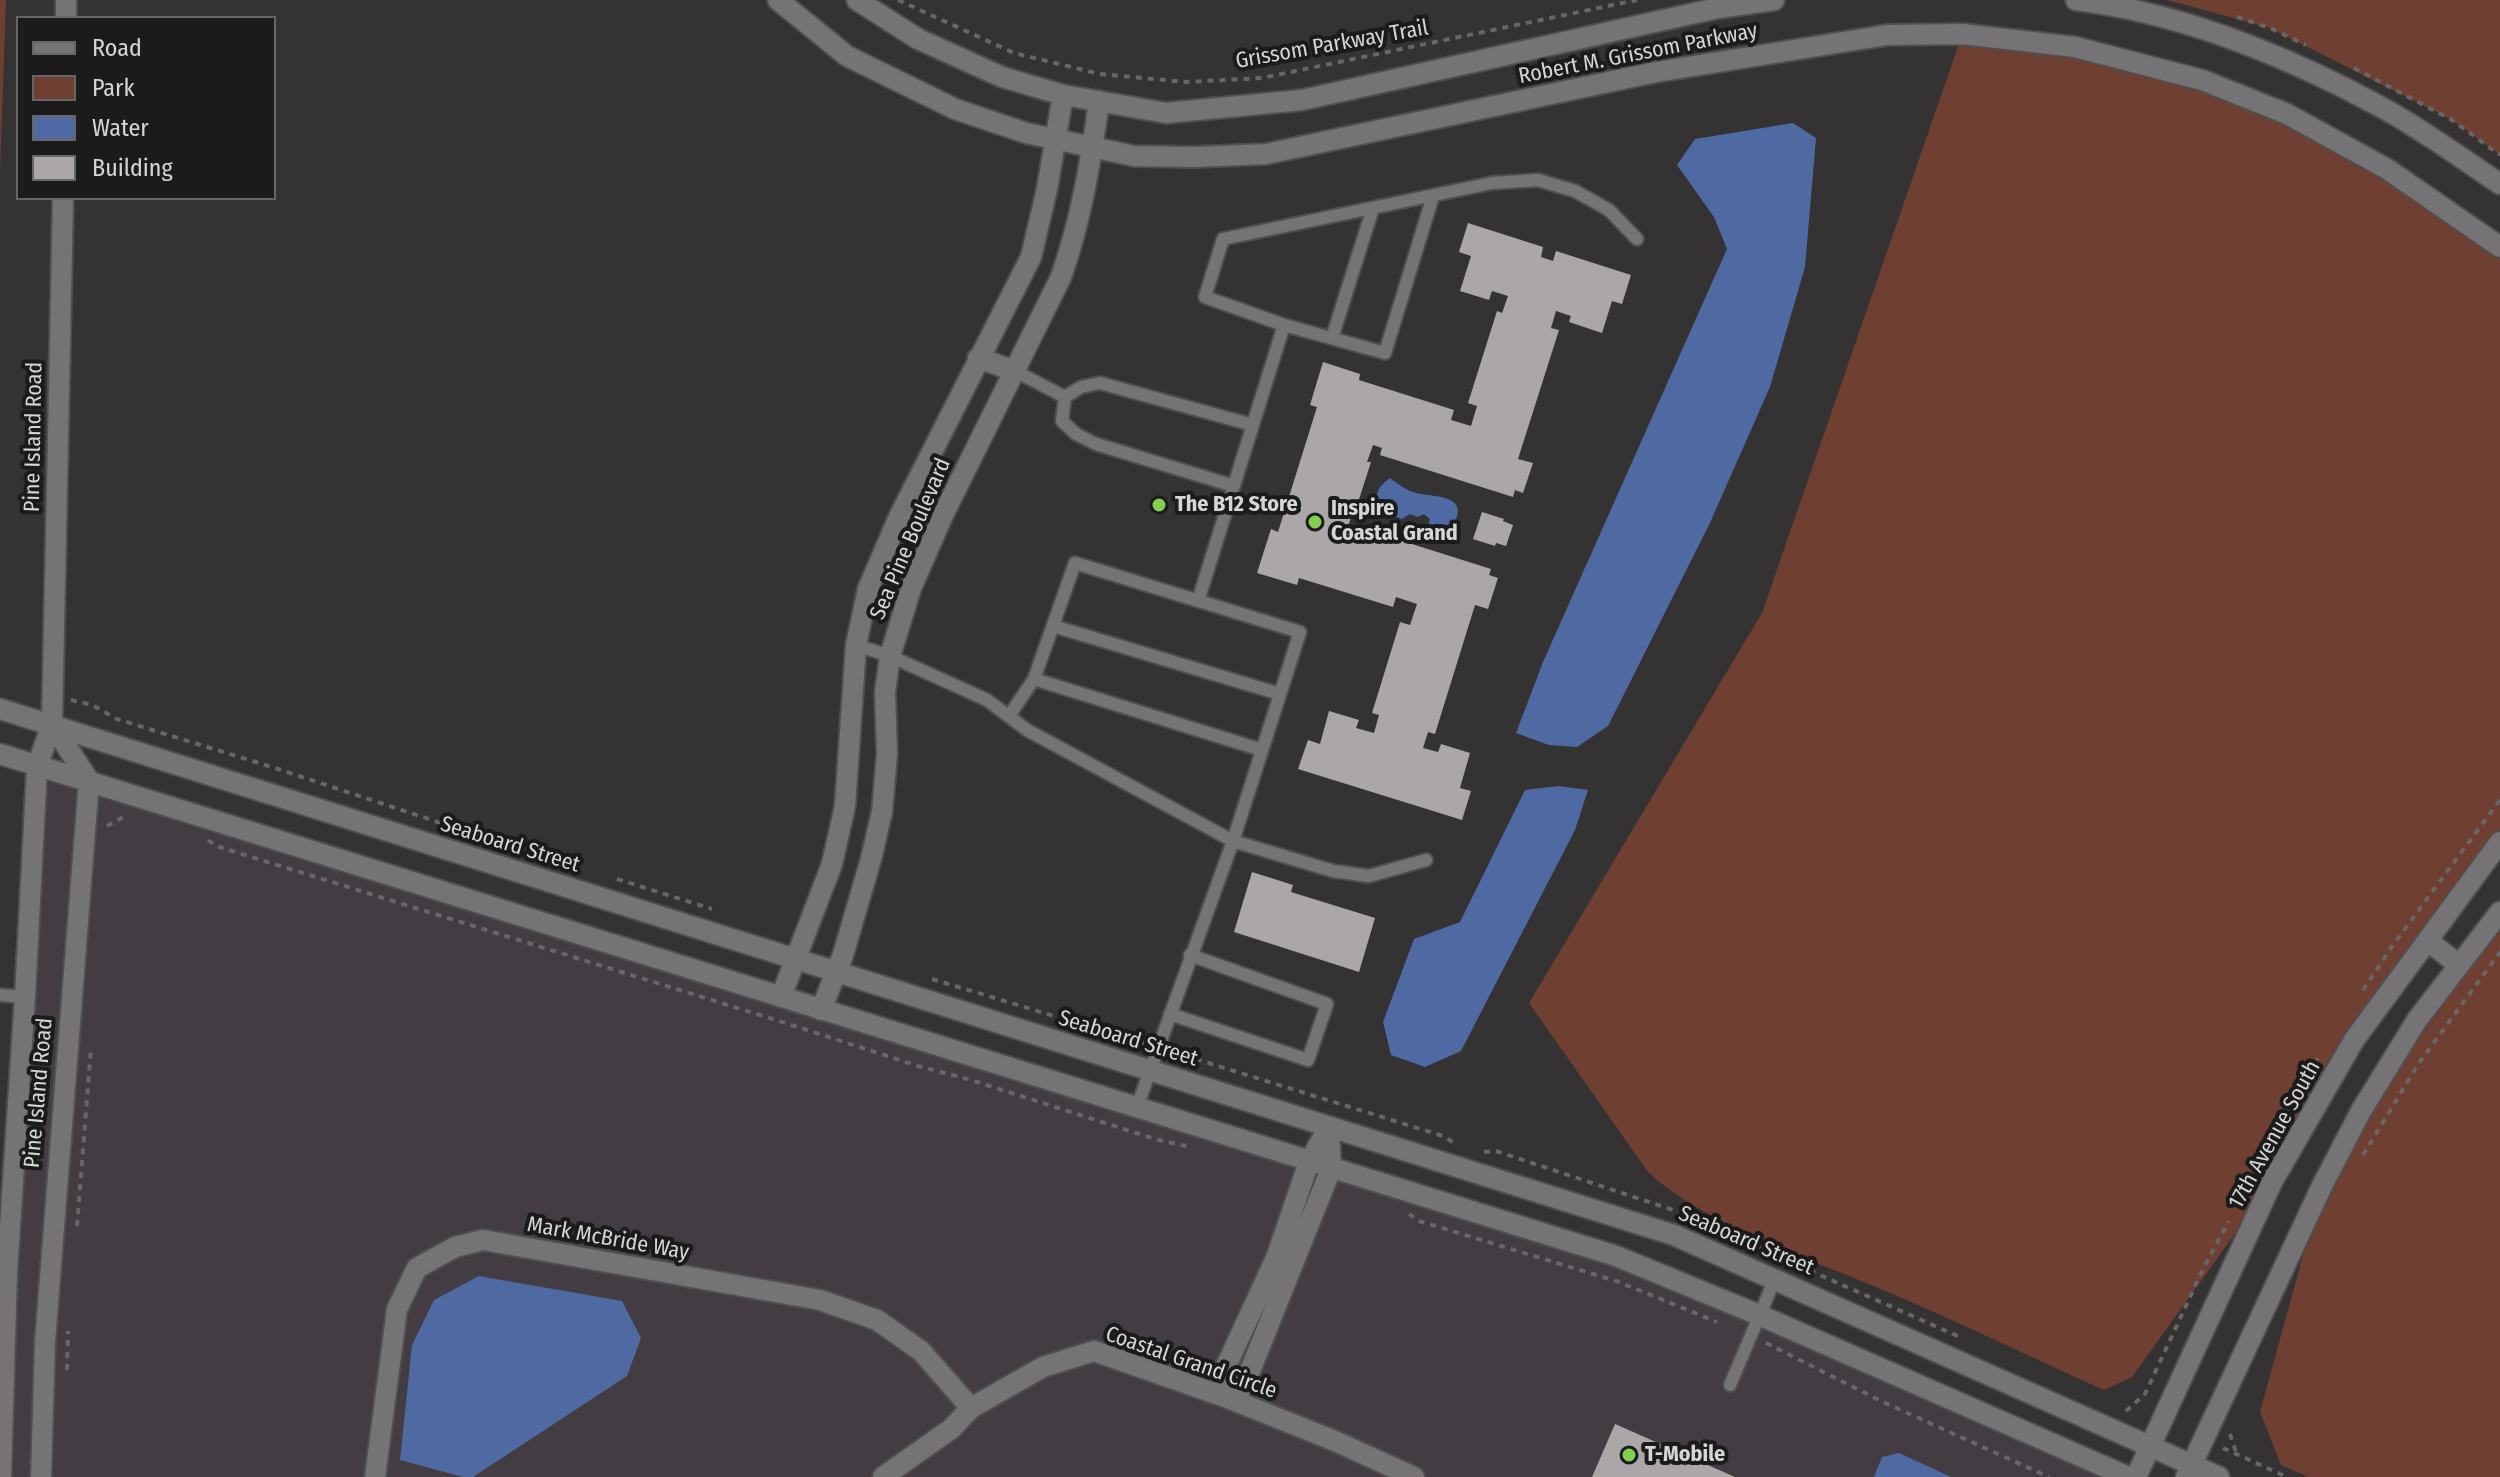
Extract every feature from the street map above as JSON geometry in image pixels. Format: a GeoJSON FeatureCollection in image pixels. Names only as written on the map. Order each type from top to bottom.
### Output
{"type":"FeatureCollection","features":[{"type":"Feature","properties":{"kind":"street","name":"Robert M. Grissom Parkway"},"geometry":{"type":"LineString","coordinates":[[778,0],[847,56],[955,109],[1026,133],[1134,156],[1266,154],[1656,72],[1887,35],[1962,34],[2075,47],[2202,80],[2287,114],[2387,169],[2500,247]]}},
{"type":"Feature","properties":{"kind":"street","name":"Robert M. Grissom Parkway"},"geometry":{"type":"LineString","coordinates":[[857,0],[918,39],[1002,77],[1063,95],[1166,113],[1302,100],[1718,8],[1774,0]]}},
{"type":"Feature","properties":{"kind":"street"},"geometry":{"type":"LineString","coordinates":[[2076,0],[2176,21],[2263,50],[2382,107],[2500,184]]}},
{"type":"Feature","properties":{"kind":"street","name":"Sea Pine Boulevard"},"geometry":{"type":"LineString","coordinates":[[781,997],[832,864],[845,806],[856,645],[868,589],[899,517],[1031,257],[1047,189],[1063,95]]}},
{"type":"Feature","properties":{"kind":"street","name":"Sea Pine Boulevard"},"geometry":{"type":"LineString","coordinates":[[821,1010],[836,973],[882,812],[887,754],[885,692],[890,656],[911,588],[943,515],[1061,277],[1075,235],[1093,149],[1099,101]]}},
{"type":"Feature","properties":{"kind":"street","name":"Pine Island Road"},"geometry":{"type":"LineString","coordinates":[[1,1477],[7,1273],[37,767],[52,724],[63,200]]}},
{"type":"Feature","properties":{"kind":"street"},"geometry":{"type":"LineString","coordinates":[[978,358],[1015,371]]}},
{"type":"Feature","properties":{"kind":"street","name":"Seaboard Street"},"geometry":{"type":"LineString","coordinates":[[0,709],[1674,1235],[2150,1447],[2189,1471],[2219,1477]]}},
{"type":"Feature","properties":{"kind":"street"},"geometry":{"type":"LineString","coordinates":[[52,724],[89,781]]}},
{"type":"Feature","properties":{"kind":"street"},"geometry":{"type":"LineString","coordinates":[[0,754],[1616,1256],[1759,1315],[2128,1477]]}},
{"type":"Feature","properties":{"kind":"street","name":"Pine Island Road"},"geometry":{"type":"LineString","coordinates":[[41,1477],[45,1342],[89,781]]}},
{"type":"Feature","properties":{"kind":"street","name":"17th Avenue South"},"geometry":{"type":"LineString","coordinates":[[2136,1477],[2272,1182],[2354,1040],[2500,842]]}},
{"type":"Feature","properties":{"kind":"street"},"geometry":{"type":"LineString","coordinates":[[2189,1471],[2322,1186],[2361,1111],[2417,1020],[2500,912]]}},
{"type":"Feature","properties":{"kind":"street"},"geometry":{"type":"LineString","coordinates":[[2428,941],[2459,965]]}},
{"type":"Feature","properties":{"kind":"street"},"geometry":{"type":"LineString","coordinates":[[1329,1127],[1331,1169],[1244,1386],[1225,1397],[1222,1375],[1276,1258],[1309,1162],[1329,1127]]}},
{"type":"Feature","properties":{"kind":"street","name":"Mark McBride Way"},"geometry":{"type":"LineString","coordinates":[[375,1477],[397,1309],[417,1268],[455,1247],[483,1240],[820,1300],[877,1320],[921,1351],[971,1408]]}},
{"type":"Feature","properties":{"kind":"street","name":"Coastal Grand Circle"},"geometry":{"type":"LineString","coordinates":[[883,1477],[951,1429],[971,1408],[1043,1367],[1094,1351],[1225,1397],[1414,1477]]}},
{"type":"Feature","properties":{"kind":"lane"},"geometry":{"type":"LineString","coordinates":[[1433,196],[1385,353],[1284,325],[1205,297],[1223,239],[1492,183],[1538,180],[1575,191],[1609,210],[1637,239]]}},
{"type":"Feature","properties":{"kind":"lane"},"geometry":{"type":"LineString","coordinates":[[1332,338],[1373,208]]}},
{"type":"Feature","properties":{"kind":"lane"},"geometry":{"type":"LineString","coordinates":[[1198,601],[1284,325]]}},
{"type":"Feature","properties":{"kind":"lane"},"geometry":{"type":"LineString","coordinates":[[1015,371],[1065,397]]}},
{"type":"Feature","properties":{"kind":"lane"},"geometry":{"type":"LineString","coordinates":[[1065,397],[1081,387],[1100,383],[1253,425]]}},
{"type":"Feature","properties":{"kind":"lane"},"geometry":{"type":"LineString","coordinates":[[1065,397],[1062,421],[1076,434],[1096,444],[1234,486]]}},
{"type":"Feature","properties":{"kind":"lane"},"geometry":{"type":"LineString","coordinates":[[1009,716],[1034,679],[1075,563],[1300,632],[1233,841],[1137,1107]]}},
{"type":"Feature","properties":{"kind":"lane"},"geometry":{"type":"LineString","coordinates":[[1053,626],[1280,694]]}},
{"type":"Feature","properties":{"kind":"lane"},"geometry":{"type":"LineString","coordinates":[[856,645],[890,656],[987,700],[1027,730],[1233,841],[1333,871],[1369,876],[1426,860]]}},
{"type":"Feature","properties":{"kind":"lane"},"geometry":{"type":"LineString","coordinates":[[1034,679],[1262,750]]}},
{"type":"Feature","properties":{"kind":"lane"},"geometry":{"type":"LineString","coordinates":[[1170,1014],[1308,1060],[1327,1004],[1190,955]]}},
{"type":"Feature","properties":{"kind":"lane"},"geometry":{"type":"LineString","coordinates":[[0,995],[25,997]]}},
{"type":"Feature","properties":{"kind":"lane"},"geometry":{"type":"LineString","coordinates":[[1730,1385],[1775,1279]]}},
{"type":"Feature","properties":{"kind":"path","name":"Grissom Parkway Trail"},"geometry":{"type":"LineString","coordinates":[[898,0],[1014,53],[1100,74],[1186,82],[1262,78],[1637,0]]}},
{"type":"Feature","properties":{"kind":"path"},"geometry":{"type":"LineString","coordinates":[[107,825],[126,815],[138,818]]}},
{"type":"Feature","properties":{"kind":"path"},"geometry":{"type":"LineString","coordinates":[[204,837],[216,846],[341,886],[1158,1140],[1193,1147]]}},
{"type":"Feature","properties":{"kind":"path"},"geometry":{"type":"LineString","coordinates":[[2362,1156],[2419,1063],[2500,952]]}},
{"type":"Feature","properties":{"kind":"path"},"geometry":{"type":"LineString","coordinates":[[1407,1212],[1419,1221],[1619,1282],[1751,1336],[1881,1401],[2049,1477]]}},
{"type":"Feature","properties":{"kind":"path"},"geometry":{"type":"LineString","coordinates":[[2229,1433],[2236,1453]]}},
{"type":"Feature","properties":{"kind":"shaded area"},"geometry":{"type":"Polygon","coordinates":[[[37,767],[1616,1256],[2128,1477],[9,1477],[37,767]]]}},
{"type":"Feature","properties":{"kind":"green space"},"geometry":{"type":"Polygon","coordinates":[[[0,0],[6,0],[0,172],[0,0]]]}},
{"type":"Feature","properties":{"kind":"green space"},"geometry":{"type":"Polygon","coordinates":[[[2167,0],[2500,0],[2500,155],[2452,120],[2270,28],[2167,0]]]}},
{"type":"Feature","properties":{"kind":"green space"},"geometry":{"type":"Polygon","coordinates":[[[1961,38],[2075,47],[2287,118],[2500,247],[2500,842],[2354,1040],[2272,1182],[2132,1377],[2104,1390],[1905,1299],[1756,1238],[1671,1191],[1648,1172],[1529,1003],[1762,613],[1961,38]]]}},
{"type":"Feature","properties":{"kind":"green space"},"geometry":{"type":"Polygon","coordinates":[[[2500,909],[2500,1477],[2308,1477],[2281,1465],[2260,1412],[2322,1186],[2500,909]]]}},
{"type":"Feature","properties":{"kind":"water"},"geometry":{"type":"Polygon","coordinates":[[[1793,123],[1816,138],[1805,267],[1770,387],[1709,525],[1608,726],[1577,747],[1549,745],[1516,733],[1543,662],[1727,249],[1714,217],[1677,165],[1695,139],[1793,123]]]}},
{"type":"Feature","properties":{"kind":"water"},"geometry":{"type":"Polygon","coordinates":[[[1390,478],[1413,492],[1453,501],[1458,514],[1456,526],[1449,532],[1438,533],[1427,528],[1430,519],[1424,514],[1418,517],[1410,514],[1402,519],[1389,514],[1379,515],[1377,494],[1390,478]]]}},
{"type":"Feature","properties":{"kind":"water"},"geometry":{"type":"Polygon","coordinates":[[[1559,786],[1588,790],[1575,830],[1461,1051],[1425,1067],[1391,1055],[1383,1022],[1414,939],[1460,922],[1525,790],[1559,786]]]}},
{"type":"Feature","properties":{"kind":"water"},"geometry":{"type":"Polygon","coordinates":[[[479,1276],[622,1301],[641,1338],[627,1376],[473,1477],[463,1477],[400,1460],[412,1345],[434,1300],[479,1276]]]}},
{"type":"Feature","properties":{"kind":"water"},"geometry":{"type":"Polygon","coordinates":[[[1899,1453],[1951,1477],[1874,1477],[1882,1457],[1899,1453]]]}},
{"type":"Feature","properties":{"kind":"building","name":"Inspire Coastal Grand"},"geometry":{"type":"Polygon","coordinates":[[[1468,223],[1543,247],[1541,257],[1553,261],[1556,251],[1631,275],[1622,304],[1612,301],[1602,333],[1569,322],[1571,316],[1556,311],[1551,328],[1559,330],[1518,459],[1533,463],[1523,493],[1515,490],[1513,497],[1380,455],[1382,448],[1373,445],[1367,462],[1371,462],[1346,533],[1355,536],[1358,527],[1491,569],[1489,575],[1498,578],[1488,609],[1475,605],[1435,734],[1428,732],[1423,748],[1438,752],[1441,744],[1470,753],[1460,788],[1471,791],[1462,820],[1298,769],[1308,740],[1320,744],[1329,711],[1359,720],[1356,728],[1374,733],[1379,715],[1372,713],[1400,622],[1410,625],[1417,604],[1396,597],[1393,607],[1299,578],[1297,585],[1257,573],[1271,529],[1278,532],[1317,407],[1310,405],[1323,362],[1360,374],[1359,380],[1454,410],[1451,420],[1471,426],[1477,406],[1468,403],[1497,311],[1502,313],[1508,296],[1492,291],[1489,300],[1460,291],[1471,256],[1459,252],[1468,223]]]}},
{"type":"Feature","properties":{"kind":"building"},"geometry":{"type":"Polygon","coordinates":[[[1482,512],[1513,525],[1506,546],[1473,539],[1482,512]]]}},
{"type":"Feature","properties":{"kind":"building"},"geometry":{"type":"Polygon","coordinates":[[[1252,872],[1293,885],[1291,892],[1375,918],[1359,972],[1234,932],[1252,872]]]}},
{"type":"Feature","properties":{"kind":"building"},"geometry":{"type":"Polygon","coordinates":[[[1615,1424],[1735,1477],[1592,1477],[1615,1424]]]}},
{"type":"Feature","properties":{"kind":"place","name":"The B12 Store"},"geometry":{"type":"Point","coordinates":[1159,505]}},
{"type":"Feature","properties":{"kind":"place","name":"Inspire Coastal Grand"},"geometry":{"type":"Point","coordinates":[1315,522]}},
{"type":"Feature","properties":{"kind":"place","name":"T-Mobile"},"geometry":{"type":"Point","coordinates":[1629,1455]}}]}
